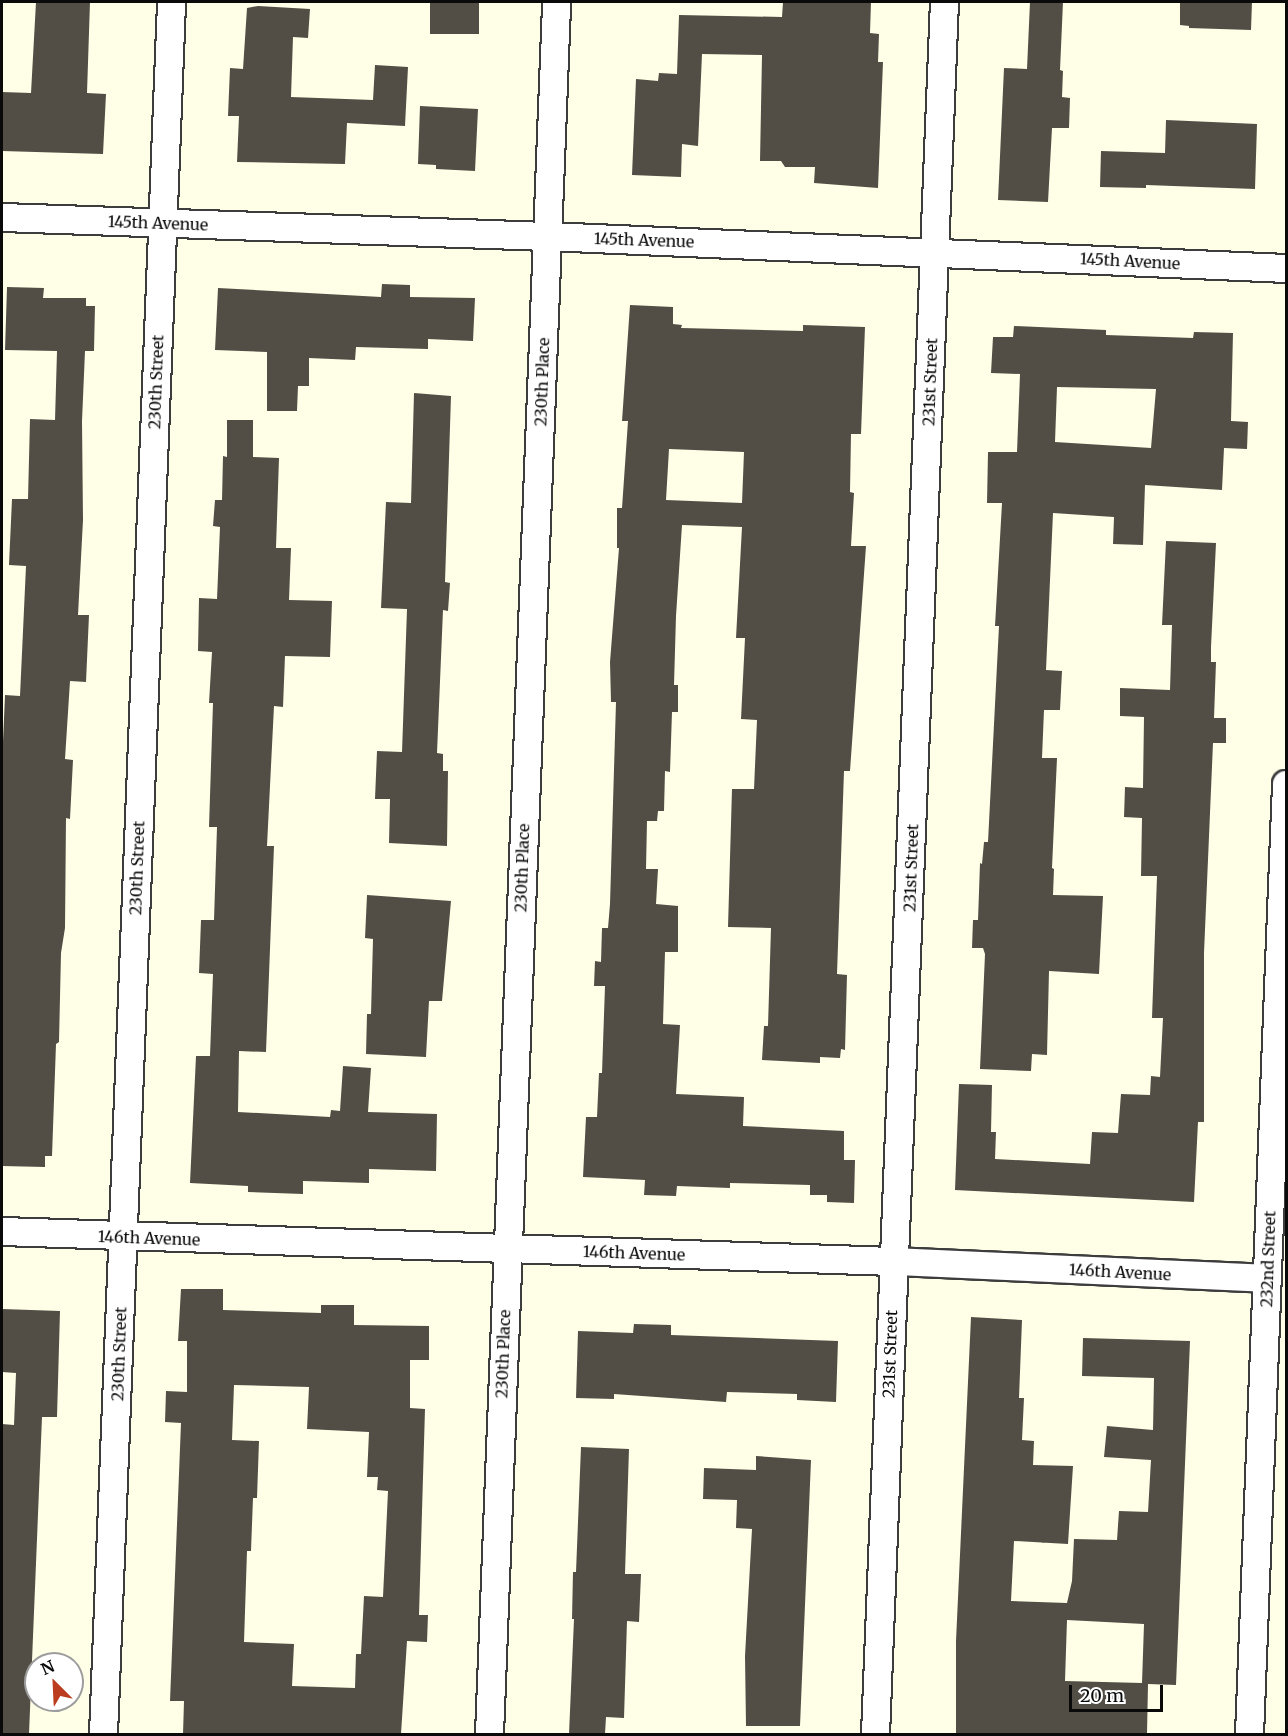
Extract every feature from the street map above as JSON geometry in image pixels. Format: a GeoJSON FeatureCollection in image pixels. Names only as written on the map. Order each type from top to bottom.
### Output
{"type":"FeatureCollection","features":[{"type":"Feature","properties":{"kind":"street","name":"230th Street"},"geometry":{"type":"LineString","coordinates":[[103,1734],[171,2]]}},
{"type":"Feature","properties":{"kind":"street","name":"230th Place"},"geometry":{"type":"LineString","coordinates":[[489,1734],[556,2]]}},
{"type":"Feature","properties":{"kind":"street","name":"231st Street"},"geometry":{"type":"LineString","coordinates":[[875,1734],[944,2]]}},
{"type":"Feature","properties":{"kind":"street","name":"145th Avenue"},"geometry":{"type":"LineString","coordinates":[[2,217],[547,236],[1287,268]]}},
{"type":"Feature","properties":{"kind":"street","name":"232nd Street"},"geometry":{"type":"LineString","coordinates":[[1249,1734],[1287,784]]}},
{"type":"Feature","properties":{"kind":"street","name":"146th Avenue"},"geometry":{"type":"LineString","coordinates":[[2,1231],[894,1262],[1267,1278]]}},
{"type":"Feature","properties":{"kind":"building"},"geometry":{"type":"Polygon","coordinates":[[[36,2],[90,2],[87,93],[106,94],[103,154],[2,151],[2,92],[31,93],[36,2]]]}},
{"type":"Feature","properties":{"kind":"building"},"geometry":{"type":"Polygon","coordinates":[[[430,2],[479,2],[479,34],[430,34],[430,2]]]}},
{"type":"Feature","properties":{"kind":"building"},"geometry":{"type":"Polygon","coordinates":[[[783,2],[871,2],[870,33],[879,34],[878,62],[883,62],[878,188],[814,183],[815,167],[785,167],[781,161],[760,161],[762,55],[702,54],[698,146],[682,144],[681,177],[632,175],[636,79],[658,81],[659,73],[677,74],[679,15],[782,17],[783,2]]]}},
{"type":"Feature","properties":{"kind":"building"},"geometry":{"type":"Polygon","coordinates":[[[1030,2],[1063,2],[1060,70],[1063,71],[1062,97],[1070,98],[1069,128],[1052,128],[1048,202],[998,200],[1004,68],[1027,69],[1030,2]]]}},
{"type":"Feature","properties":{"kind":"building"},"geometry":{"type":"Polygon","coordinates":[[[1180,2],[1252,2],[1251,30],[1189,28],[1189,26],[1180,25],[1180,2]]]}},
{"type":"Feature","properties":{"kind":"building"},"geometry":{"type":"Polygon","coordinates":[[[258,6],[310,9],[308,38],[293,37],[291,97],[373,100],[375,65],[408,67],[405,126],[347,123],[345,164],[237,162],[239,116],[228,116],[230,68],[243,69],[247,8],[258,6]]]}},
{"type":"Feature","properties":{"kind":"building"},"geometry":{"type":"Polygon","coordinates":[[[420,106],[478,109],[475,171],[436,169],[436,165],[418,164],[420,106]]]}},
{"type":"Feature","properties":{"kind":"building"},"geometry":{"type":"Polygon","coordinates":[[[1166,120],[1257,124],[1255,189],[1146,185],[1146,188],[1100,187],[1101,151],[1165,153],[1166,120]]]}},
{"type":"Feature","properties":{"kind":"building"},"geometry":{"type":"Polygon","coordinates":[[[382,284],[410,285],[410,297],[475,298],[473,341],[428,339],[428,349],[356,347],[355,360],[309,358],[309,386],[298,386],[297,411],[267,411],[267,352],[215,350],[218,288],[381,297],[382,284]]]}},
{"type":"Feature","properties":{"kind":"building"},"geometry":{"type":"Polygon","coordinates":[[[7,287],[44,288],[43,298],[86,298],[86,306],[95,306],[94,351],[85,351],[82,421],[83,520],[78,615],[89,615],[86,682],[70,681],[65,759],[73,760],[70,819],[66,818],[65,928],[61,953],[59,1042],[56,1044],[52,1156],[45,1156],[45,1167],[2,1166],[2,765],[5,695],[20,696],[26,566],[9,565],[12,499],[28,499],[30,419],[55,420],[57,351],[5,350],[7,287]]]}},
{"type":"Feature","properties":{"kind":"building"},"geometry":{"type":"Polygon","coordinates":[[[630,305],[673,307],[673,324],[682,325],[681,328],[803,331],[803,325],[865,327],[861,434],[851,434],[850,492],[854,493],[851,546],[866,546],[850,771],[844,771],[837,974],[847,975],[845,1050],[841,1049],[840,1058],[820,1057],[820,1063],[762,1060],[764,1026],[768,1026],[771,928],[728,927],[732,789],[754,789],[757,720],[741,719],[745,638],[736,638],[742,527],[682,525],[674,685],[678,685],[678,712],[672,712],[670,772],[665,771],[664,811],[658,811],[657,821],[647,821],[646,869],[658,869],[656,904],[678,906],[678,952],[665,952],[663,1024],[680,1025],[676,1094],[744,1097],[743,1126],[844,1131],[844,1160],[855,1160],[854,1203],[827,1202],[827,1195],[810,1195],[810,1185],[730,1183],[730,1188],[677,1186],[676,1196],[644,1195],[645,1180],[583,1177],[586,1117],[597,1117],[599,1073],[602,1073],[605,986],[594,986],[595,961],[601,962],[602,928],[608,928],[610,904],[616,702],[611,702],[610,662],[619,548],[617,548],[617,508],[622,508],[628,421],[622,421],[630,305]],[[669,449],[666,500],[742,503],[744,452],[669,449]]]}},
{"type":"Feature","properties":{"kind":"building"},"geometry":{"type":"Polygon","coordinates":[[[1014,326],[1106,330],[1106,335],[1193,338],[1194,332],[1233,333],[1231,421],[1248,422],[1247,449],[1224,448],[1222,490],[1145,485],[1143,545],[1113,544],[1114,517],[1053,513],[1046,670],[1062,671],[1060,710],[1044,710],[1042,758],[1057,758],[1053,895],[1103,896],[1099,974],[1049,971],[1047,1055],[1032,1054],[1031,1071],[980,1069],[985,954],[983,948],[972,948],[973,920],[978,920],[980,863],[982,864],[984,842],[988,842],[999,626],[995,626],[1002,503],[987,503],[988,452],[1017,452],[1020,374],[991,373],[993,337],[1013,337],[1014,326]],[[1057,387],[1055,442],[1151,448],[1156,389],[1057,387]]]}},
{"type":"Feature","properties":{"kind":"building"},"geometry":{"type":"Polygon","coordinates":[[[414,393],[451,396],[445,582],[450,583],[448,611],[443,610],[437,753],[443,754],[443,771],[448,771],[447,846],[389,843],[390,799],[375,799],[377,751],[402,752],[407,609],[381,608],[386,502],[411,503],[414,393]]]}},
{"type":"Feature","properties":{"kind":"building"},"geometry":{"type":"Polygon","coordinates":[[[227,420],[253,420],[253,457],[279,458],[276,548],[291,548],[289,600],[332,601],[330,657],[285,656],[283,707],[274,706],[267,846],[274,846],[266,1052],[239,1051],[238,1112],[330,1117],[331,1110],[340,1111],[343,1066],[371,1068],[368,1112],[437,1114],[436,1171],[369,1169],[369,1183],[303,1181],[303,1194],[248,1192],[248,1186],[190,1183],[196,1056],[210,1056],[213,974],[199,973],[201,920],[214,920],[217,827],[209,827],[213,703],[209,703],[212,652],[198,651],[199,598],[217,599],[220,527],[213,526],[215,500],[222,500],[223,456],[227,457],[227,420]]]}},
{"type":"Feature","properties":{"kind":"building"},"geometry":{"type":"Polygon","coordinates":[[[1166,541],[1216,543],[1211,647],[1211,662],[1216,662],[1214,718],[1226,718],[1226,743],[1213,743],[1204,953],[1204,1122],[1198,1122],[1194,1202],[955,1190],[959,1084],[992,1085],[991,1132],[996,1132],[995,1159],[1090,1164],[1092,1132],[1118,1133],[1121,1094],[1150,1095],[1151,1076],[1160,1077],[1163,1018],[1152,1018],[1157,876],[1141,876],[1142,818],[1124,817],[1125,787],[1143,788],[1144,717],[1120,716],[1120,688],[1170,690],[1172,625],[1162,625],[1166,541]]]}},
{"type":"Feature","properties":{"kind":"building"},"geometry":{"type":"Polygon","coordinates":[[[367,895],[451,901],[442,1001],[429,1001],[426,1057],[366,1054],[367,1014],[371,1014],[373,939],[365,938],[367,895]]]}},
{"type":"Feature","properties":{"kind":"building"},"geometry":{"type":"Polygon","coordinates":[[[181,1289],[223,1289],[223,1310],[321,1313],[321,1305],[354,1305],[354,1325],[429,1326],[429,1360],[410,1360],[410,1408],[425,1409],[419,1615],[428,1615],[427,1642],[407,1641],[401,1734],[183,1734],[184,1701],[170,1701],[181,1423],[165,1422],[166,1391],[187,1392],[187,1341],[178,1341],[181,1289]],[[234,1385],[232,1440],[259,1441],[257,1498],[253,1498],[251,1551],[247,1551],[244,1642],[294,1644],[292,1686],[355,1688],[356,1654],[361,1654],[364,1596],[383,1597],[388,1491],[377,1490],[378,1477],[367,1477],[369,1432],[307,1429],[309,1387],[234,1385]]]}},
{"type":"Feature","properties":{"kind":"building"},"geometry":{"type":"Polygon","coordinates":[[[2,1309],[60,1311],[57,1417],[42,1417],[32,1652],[24,1652],[24,1712],[30,1712],[29,1734],[2,1734],[2,1424],[14,1425],[16,1373],[2,1372],[2,1309]]]}},
{"type":"Feature","properties":{"kind":"building"},"geometry":{"type":"Polygon","coordinates":[[[971,1317],[1022,1320],[1019,1398],[1024,1398],[1022,1440],[1034,1441],[1033,1465],[1073,1466],[1068,1544],[1014,1541],[1011,1601],[1067,1603],[1072,1581],[1074,1539],[1117,1540],[1119,1511],[1148,1512],[1151,1460],[1104,1457],[1107,1426],[1153,1430],[1154,1378],[1082,1376],[1083,1338],[1190,1341],[1176,1685],[1148,1684],[1147,1734],[956,1734],[956,1641],[971,1317]],[[1067,1620],[1065,1681],[1142,1683],[1144,1624],[1067,1620]]]}},
{"type":"Feature","properties":{"kind":"building"},"geometry":{"type":"Polygon","coordinates":[[[634,1324],[671,1325],[671,1335],[838,1341],[836,1402],[797,1400],[797,1394],[727,1392],[726,1402],[614,1394],[614,1399],[576,1398],[578,1331],[633,1333],[634,1324]]]}},
{"type":"Feature","properties":{"kind":"building"},"geometry":{"type":"Polygon","coordinates":[[[581,1447],[629,1449],[625,1574],[641,1574],[639,1622],[627,1621],[624,1718],[606,1717],[605,1734],[569,1734],[574,1619],[572,1619],[573,1572],[576,1572],[581,1447]]]}},
{"type":"Feature","properties":{"kind":"building"},"geometry":{"type":"Polygon","coordinates":[[[756,1456],[811,1460],[800,1726],[746,1726],[745,1656],[752,1529],[736,1528],[737,1500],[703,1499],[704,1468],[756,1470],[756,1456]]]}}]}
